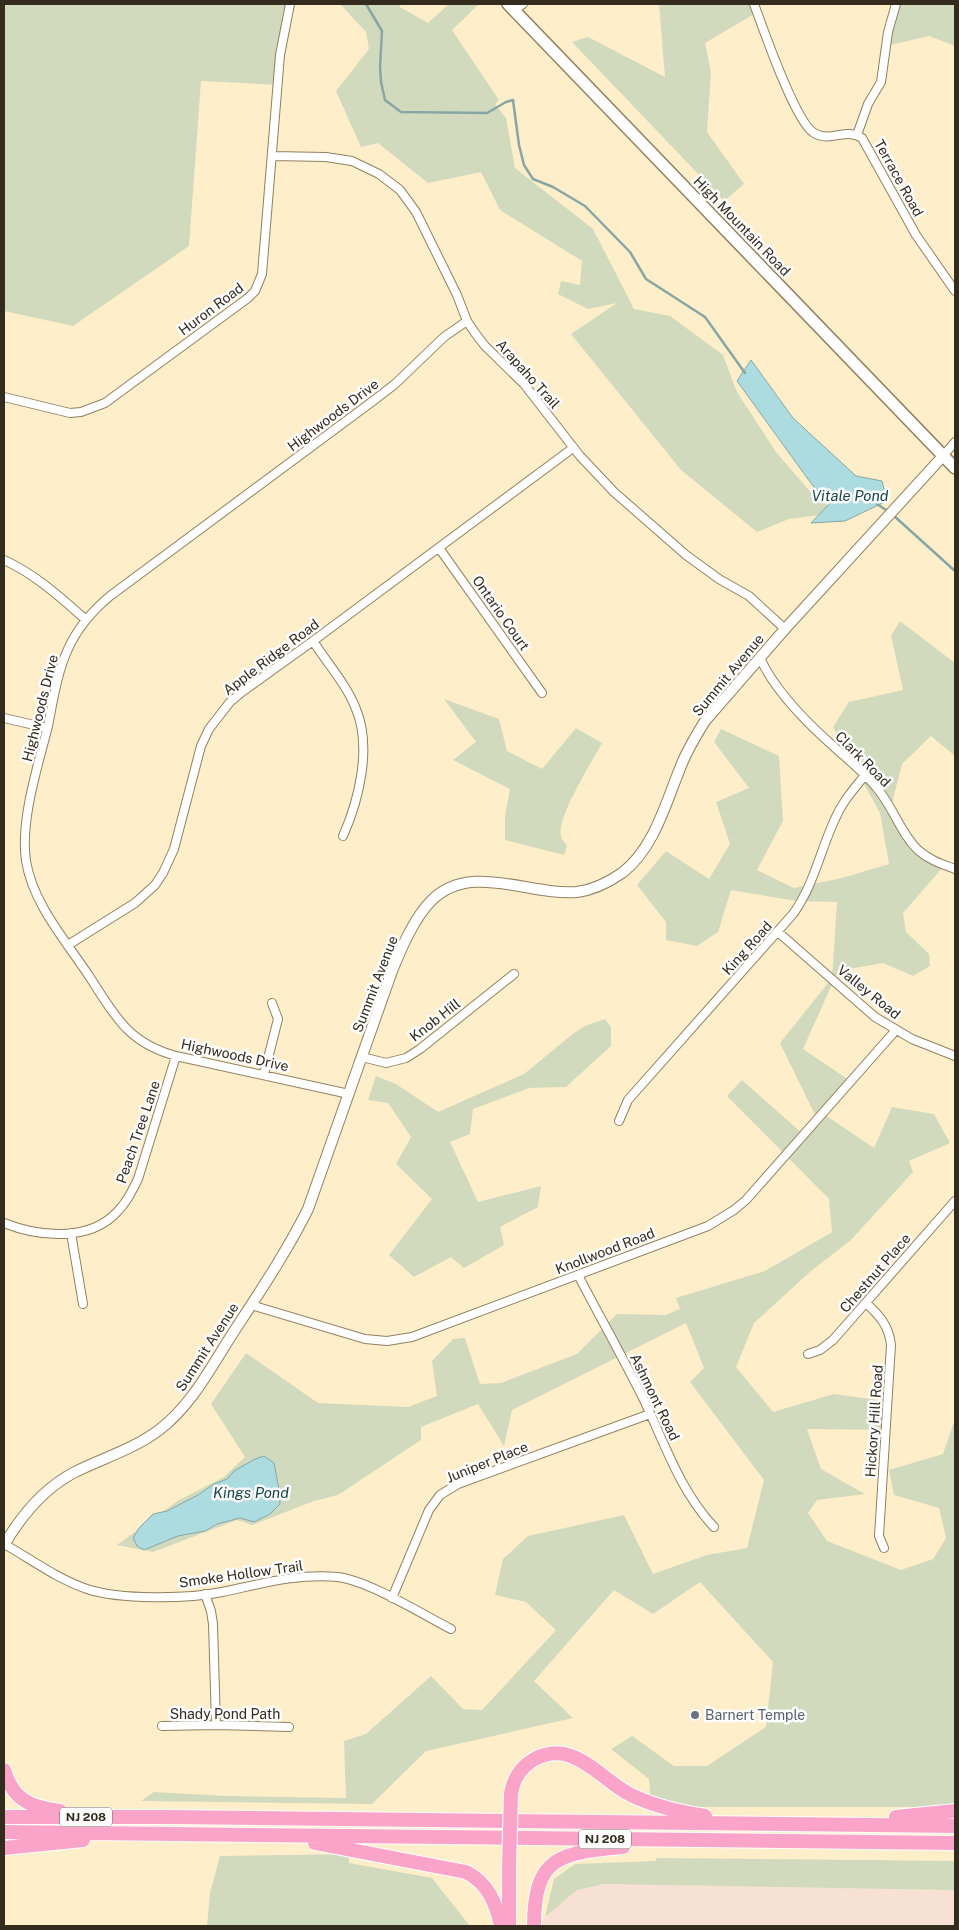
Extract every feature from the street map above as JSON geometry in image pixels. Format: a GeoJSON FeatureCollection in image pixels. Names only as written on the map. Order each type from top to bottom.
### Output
{"type":"FeatureCollection","features":[{"type":"Feature","properties":{"kind":"highway"},"geometry":{"type":"LineString","coordinates":[[509,1926],[511,1794],[514,1781],[523,1768],[529,1762],[544,1755],[562,1754],[579,1758],[615,1786],[651,1804],[685,1812],[755,1823]]}},
{"type":"Feature","properties":{"kind":"highway"},"geometry":{"type":"LineString","coordinates":[[4,1770],[13,1791],[23,1800],[43,1808],[59,1811],[168,1817]]}},
{"type":"Feature","properties":{"kind":"highway"},"geometry":{"type":"LineString","coordinates":[[821,1824],[955,1811]]}},
{"type":"Feature","properties":{"kind":"highway","name":"NJ 208"},"geometry":{"type":"LineString","coordinates":[[4,1817],[168,1817],[955,1826]]}},
{"type":"Feature","properties":{"kind":"highway","name":"NJ 208"},"geometry":{"type":"LineString","coordinates":[[4,1832],[955,1843]]}},
{"type":"Feature","properties":{"kind":"highway"},"geometry":{"type":"LineString","coordinates":[[4,1848],[63,1842],[190,1834]]}},
{"type":"Feature","properties":{"kind":"highway"},"geometry":{"type":"LineString","coordinates":[[254,1835],[356,1849],[466,1872],[476,1877],[489,1891],[501,1926]]}},
{"type":"Feature","properties":{"kind":"highway"},"geometry":{"type":"LineString","coordinates":[[534,1926],[535,1900],[540,1881],[550,1866],[564,1856],[623,1847],[758,1841]]}},
{"type":"Feature","properties":{"kind":"main road","name":"High Mountain Road"},"geometry":{"type":"LineString","coordinates":[[515,6],[955,468]]}},
{"type":"Feature","properties":{"kind":"street","name":"Huron Road"},"geometry":{"type":"LineString","coordinates":[[4,397],[70,413],[95,408],[105,403],[255,291],[262,274],[280,55],[290,4]]}},
{"type":"Feature","properties":{"kind":"street","name":"Terrace Road"},"geometry":{"type":"LineString","coordinates":[[754,4],[773,56],[804,123],[815,133],[822,136],[830,137],[845,133],[857,135],[866,144],[916,235],[955,291]]}},
{"type":"Feature","properties":{"kind":"street"},"geometry":{"type":"LineString","coordinates":[[857,135],[868,104],[881,82],[888,32],[896,4]]}},
{"type":"Feature","properties":{"kind":"street","name":"Arapaho Trail"},"geometry":{"type":"LineString","coordinates":[[272,156],[326,157],[344,160],[366,166],[390,181],[409,200],[416,212],[457,295],[467,321],[485,346],[524,384],[573,448],[614,492],[686,555],[718,579],[749,596],[785,629]]}},
{"type":"Feature","properties":{"kind":"street","name":"Highwoods Drive"},"geometry":{"type":"LineString","coordinates":[[349,1094],[176,1056],[149,1046],[127,1029],[68,944],[35,890],[30,876],[25,845],[27,815],[61,666],[74,636],[85,620],[110,596],[373,401],[402,378],[444,337],[467,321]]}},
{"type":"Feature","properties":{"kind":"street","name":"Summit Avenue"},"geometry":{"type":"LineString","coordinates":[[4,1544],[21,1518],[57,1483],[73,1473],[145,1440],[174,1417],[194,1394],[288,1247],[308,1210],[392,971],[408,938],[430,902],[448,888],[470,882],[482,881],[555,891],[578,892],[607,882],[623,872],[634,862],[650,840],[694,737],[718,704],[955,442]]}},
{"type":"Feature","properties":{"kind":"street","name":"Apple Ridge Road"},"geometry":{"type":"LineString","coordinates":[[68,944],[134,903],[163,874],[174,850],[196,761],[209,729],[219,714],[242,692],[313,642],[573,448]]}},
{"type":"Feature","properties":{"kind":"street","name":"Ontario Court"},"geometry":{"type":"LineString","coordinates":[[439,548],[542,693]]}},
{"type":"Feature","properties":{"kind":"street"},"geometry":{"type":"LineString","coordinates":[[4,560],[27,572],[45,585],[85,620]]}},
{"type":"Feature","properties":{"kind":"street"},"geometry":{"type":"LineString","coordinates":[[313,642],[350,696],[358,715],[363,735],[362,762],[352,816],[343,836]]}},
{"type":"Feature","properties":{"kind":"street","name":"Clark Road"},"geometry":{"type":"LineString","coordinates":[[760,658],[768,674],[798,710],[830,744],[865,775],[888,802],[910,840],[918,849],[936,862],[955,869]]}},
{"type":"Feature","properties":{"kind":"street"},"geometry":{"type":"LineString","coordinates":[[4,718],[47,728]]}},
{"type":"Feature","properties":{"kind":"street","name":"King Road"},"geometry":{"type":"LineString","coordinates":[[618,1121],[628,1100],[778,932],[802,902],[835,818],[844,802],[865,775]]}},
{"type":"Feature","properties":{"kind":"street","name":"Valley Road"},"geometry":{"type":"LineString","coordinates":[[778,932],[856,1002],[896,1030],[955,1056]]}},
{"type":"Feature","properties":{"kind":"street","name":"Knob Hill"},"geometry":{"type":"LineString","coordinates":[[362,1058],[386,1063],[406,1058],[514,974]]}},
{"type":"Feature","properties":{"kind":"street"},"geometry":{"type":"LineString","coordinates":[[264,1074],[278,1019],[272,1003]]}},
{"type":"Feature","properties":{"kind":"street","name":"Knollwood Road"},"geometry":{"type":"LineString","coordinates":[[251,1305],[365,1339],[387,1342],[412,1338],[708,1226],[746,1200],[896,1030]]}},
{"type":"Feature","properties":{"kind":"street","name":"Peach Tree Lane"},"geometry":{"type":"LineString","coordinates":[[4,1223],[42,1232],[71,1233],[94,1228],[116,1214],[129,1197],[144,1163],[176,1056]]}},
{"type":"Feature","properties":{"kind":"street","name":"Chestnut Place"},"geometry":{"type":"LineString","coordinates":[[808,1354],[820,1350],[833,1340],[955,1202]]}},
{"type":"Feature","properties":{"kind":"street"},"geometry":{"type":"LineString","coordinates":[[71,1233],[83,1304]]}},
{"type":"Feature","properties":{"kind":"street","name":"Ashmont Road"},"geometry":{"type":"LineString","coordinates":[[578,1275],[650,1414],[681,1483],[702,1514],[714,1526]]}},
{"type":"Feature","properties":{"kind":"street","name":"Hickory Hill Road"},"geometry":{"type":"LineString","coordinates":[[866,1303],[883,1319],[890,1336],[891,1345],[879,1536],[884,1548]]}},
{"type":"Feature","properties":{"kind":"street","name":"Juniper Place"},"geometry":{"type":"LineString","coordinates":[[392,1598],[429,1510],[448,1489],[650,1414]]}},
{"type":"Feature","properties":{"kind":"street","name":"Smoke Hollow Trail"},"geometry":{"type":"LineString","coordinates":[[4,1544],[71,1583],[103,1594],[135,1596],[205,1594],[286,1578],[326,1577],[351,1580],[392,1598],[451,1629]]}},
{"type":"Feature","properties":{"kind":"street"},"geometry":{"type":"LineString","coordinates":[[205,1594],[213,1624],[216,1725]]}},
{"type":"Feature","properties":{"kind":"street","name":"Shady Pond Path"},"geometry":{"type":"LineString","coordinates":[[162,1726],[289,1727]]}},
{"type":"Feature","properties":{"kind":"shaded area"},"geometry":{"type":"Polygon","coordinates":[[[604,1884],[955,1890],[955,1926],[540,1926],[545,1917],[577,1890],[604,1884]]]}},
{"type":"Feature","properties":{"kind":"green space"},"geometry":{"type":"Polygon","coordinates":[[[4,4],[295,4],[278,85],[201,81],[189,246],[73,326],[4,311],[4,4]]]}},
{"type":"Feature","properties":{"kind":"green space"},"geometry":{"type":"Polygon","coordinates":[[[340,4],[400,4],[400,7],[428,23],[449,4],[479,4],[452,30],[499,100],[495,104],[506,118],[515,168],[593,229],[634,309],[670,316],[723,355],[737,392],[776,452],[807,488],[836,513],[789,519],[757,532],[681,470],[571,334],[617,303],[588,309],[558,294],[561,281],[580,285],[582,261],[500,210],[481,172],[428,183],[378,143],[361,147],[336,91],[369,49],[366,32],[340,4]]]}},
{"type":"Feature","properties":{"kind":"green space"},"geometry":{"type":"Polygon","coordinates":[[[659,4],[752,4],[756,13],[705,43],[711,72],[707,132],[744,184],[724,201],[572,42],[588,37],[665,77],[659,4]]]}},
{"type":"Feature","properties":{"kind":"green space"},"geometry":{"type":"Polygon","coordinates":[[[891,4],[955,4],[955,46],[929,36],[890,45],[891,4]]]}},
{"type":"Feature","properties":{"kind":"green space"},"geometry":{"type":"Polygon","coordinates":[[[900,621],[955,663],[955,756],[931,736],[902,764],[892,803],[909,839],[944,866],[903,913],[906,932],[929,954],[930,966],[913,976],[883,963],[838,971],[803,1049],[855,1084],[825,1115],[874,1148],[892,1107],[934,1114],[950,1143],[909,1161],[913,1172],[851,1240],[811,1271],[754,1323],[736,1367],[773,1412],[834,1394],[892,1402],[887,1430],[807,1429],[821,1469],[865,1494],[817,1500],[808,1513],[827,1541],[901,1570],[933,1559],[946,1538],[939,1508],[894,1495],[889,1470],[943,1454],[955,1419],[955,1807],[651,1807],[649,1779],[611,1749],[632,1736],[674,1766],[707,1766],[766,1727],[773,1662],[700,1582],[653,1614],[614,1590],[534,1681],[573,1718],[426,1751],[372,1804],[141,1801],[154,1792],[226,1796],[346,1798],[344,1741],[366,1734],[431,1676],[463,1709],[482,1710],[556,1630],[526,1602],[495,1595],[503,1559],[528,1536],[624,1515],[653,1574],[707,1555],[747,1548],[764,1480],[690,1382],[704,1368],[686,1323],[512,1410],[504,1446],[478,1404],[421,1427],[421,1440],[338,1495],[314,1501],[252,1525],[237,1520],[153,1552],[117,1545],[179,1500],[224,1477],[245,1457],[211,1404],[246,1353],[318,1403],[408,1407],[437,1396],[432,1361],[453,1339],[465,1338],[480,1384],[501,1383],[577,1354],[617,1314],[665,1315],[680,1309],[676,1298],[765,1271],[832,1232],[829,1199],[727,1096],[742,1080],[804,1135],[818,1121],[780,1043],[832,978],[837,902],[796,901],[731,890],[718,932],[697,946],[666,940],[666,922],[637,885],[666,851],[709,879],[730,844],[716,802],[749,788],[714,742],[721,729],[779,756],[783,821],[757,870],[794,888],[842,878],[889,864],[880,813],[833,727],[849,702],[903,690],[891,636],[900,621]]]}},
{"type":"Feature","properties":{"kind":"green space"},"geometry":{"type":"Polygon","coordinates":[[[444,699],[499,719],[507,751],[542,769],[576,728],[602,743],[576,789],[564,816],[561,837],[567,846],[564,855],[505,840],[505,816],[510,789],[453,760],[476,742],[444,699]]]}},
{"type":"Feature","properties":{"kind":"green space"},"geometry":{"type":"Polygon","coordinates":[[[605,1019],[611,1027],[611,1046],[566,1087],[529,1088],[473,1109],[470,1134],[450,1142],[478,1202],[541,1186],[538,1207],[500,1227],[504,1245],[464,1268],[451,1257],[414,1277],[389,1255],[432,1199],[396,1164],[411,1137],[388,1103],[368,1100],[376,1076],[396,1084],[438,1112],[524,1074],[574,1033],[585,1026],[605,1019]]]}},
{"type":"Feature","properties":{"kind":"green space"},"geometry":{"type":"Polygon","coordinates":[[[349,1854],[349,1863],[432,1878],[470,1926],[207,1926],[210,1893],[220,1856],[349,1854]]]}},
{"type":"Feature","properties":{"kind":"green space"},"geometry":{"type":"Polygon","coordinates":[[[656,1858],[955,1861],[955,1890],[604,1884],[577,1890],[545,1917],[554,1879],[575,1864],[656,1861],[656,1858]]]}},
{"type":"Feature","properties":{"kind":"water","name":"Vitale Pond"},"geometry":{"type":"Polygon","coordinates":[[[751,360],[793,418],[856,476],[882,481],[887,501],[845,521],[811,523],[830,503],[813,486],[737,381],[751,360]]]}},
{"type":"Feature","properties":{"kind":"water","name":"Kings Pond"},"geometry":{"type":"Polygon","coordinates":[[[264,1456],[274,1463],[279,1490],[280,1504],[270,1514],[254,1522],[240,1518],[217,1524],[205,1531],[178,1536],[144,1550],[137,1546],[133,1538],[139,1528],[153,1514],[167,1511],[198,1495],[214,1484],[227,1479],[234,1471],[264,1456]]]}},
{"type":"Feature","properties":{"kind":"waterway"},"geometry":{"type":"LineString","coordinates":[[366,4],[382,31],[380,67],[385,100],[401,112],[487,113],[513,100],[519,145],[524,165],[533,179],[553,187],[585,206],[630,252],[646,279],[705,317],[745,373]]}},
{"type":"Feature","properties":{"kind":"waterway"},"geometry":{"type":"LineString","coordinates":[[877,504],[889,512]]}},
{"type":"Feature","properties":{"kind":"waterway"},"geometry":{"type":"LineString","coordinates":[[893,515],[955,571]]}},
{"type":"Feature","properties":{"kind":"place","name":"Barnert Temple"},"geometry":{"type":"Point","coordinates":[695,1715]}}]}
